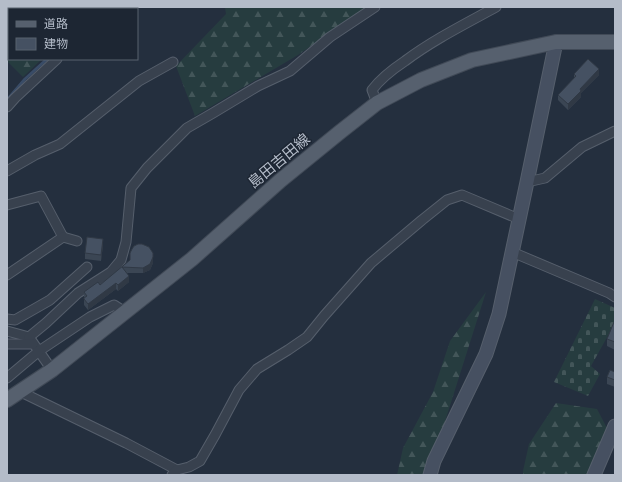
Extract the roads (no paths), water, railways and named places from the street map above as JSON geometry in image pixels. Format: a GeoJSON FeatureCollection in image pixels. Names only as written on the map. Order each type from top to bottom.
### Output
{"type":"FeatureCollection","features":[{"type":"Feature","properties":{"kind":"main road","name":"島田吉田線"},"geometry":{"type":"LineString","coordinates":[[7,400],[21,392],[192,259],[281,180],[377,103],[421,80],[472,60],[556,42],[615,42]]}},
{"type":"Feature","properties":{"kind":"street"},"geometry":{"type":"LineString","coordinates":[[36,347],[46,323],[78,293],[111,272],[121,260],[126,242],[131,188],[147,168],[187,128],[258,86],[290,71],[330,37],[375,7]]}},
{"type":"Feature","properties":{"kind":"street"},"geometry":{"type":"LineString","coordinates":[[377,103],[372,90],[377,83],[392,70],[421,49],[496,7]]}},
{"type":"Feature","properties":{"kind":"street"},"geometry":{"type":"LineString","coordinates":[[430,475],[434,461],[486,354],[499,314],[528,182],[556,42]]}},
{"type":"Feature","properties":{"kind":"street"},"geometry":{"type":"LineString","coordinates":[[7,107],[56,60]]}},
{"type":"Feature","properties":{"kind":"street"},"geometry":{"type":"LineString","coordinates":[[7,170],[60,144],[139,81],[172,62]]}},
{"type":"Feature","properties":{"kind":"street"},"geometry":{"type":"LineString","coordinates":[[528,182],[545,178],[582,147],[615,132]]}},
{"type":"Feature","properties":{"kind":"street"},"geometry":{"type":"LineString","coordinates":[[21,392],[126,443],[175,473],[200,461],[239,390],[257,369],[307,337],[372,263],[447,200],[462,195],[519,219]]}},
{"type":"Feature","properties":{"kind":"street"},"geometry":{"type":"LineString","coordinates":[[7,205],[41,196],[63,237],[77,241]]}},
{"type":"Feature","properties":{"kind":"street"},"geometry":{"type":"LineString","coordinates":[[7,275],[63,237]]}},
{"type":"Feature","properties":{"kind":"street"},"geometry":{"type":"LineString","coordinates":[[512,252],[609,293],[615,297]]}},
{"type":"Feature","properties":{"kind":"street"},"geometry":{"type":"LineString","coordinates":[[7,319],[15,320],[50,300],[87,267]]}},
{"type":"Feature","properties":{"kind":"street"},"geometry":{"type":"LineString","coordinates":[[7,378],[36,347],[114,305],[125,312]]}},
{"type":"Feature","properties":{"kind":"street"},"geometry":{"type":"LineString","coordinates":[[7,330],[36,347],[51,368]]}},
{"type":"Feature","properties":{"kind":"street"},"geometry":{"type":"LineString","coordinates":[[7,344],[36,347]]}},
{"type":"Feature","properties":{"kind":"street"},"geometry":{"type":"LineString","coordinates":[[594,475],[615,426]]}},
{"type":"Feature","properties":{"kind":"waterway"},"geometry":{"type":"LineString","coordinates":[[7,100],[25,79],[46,60]]}}]}
